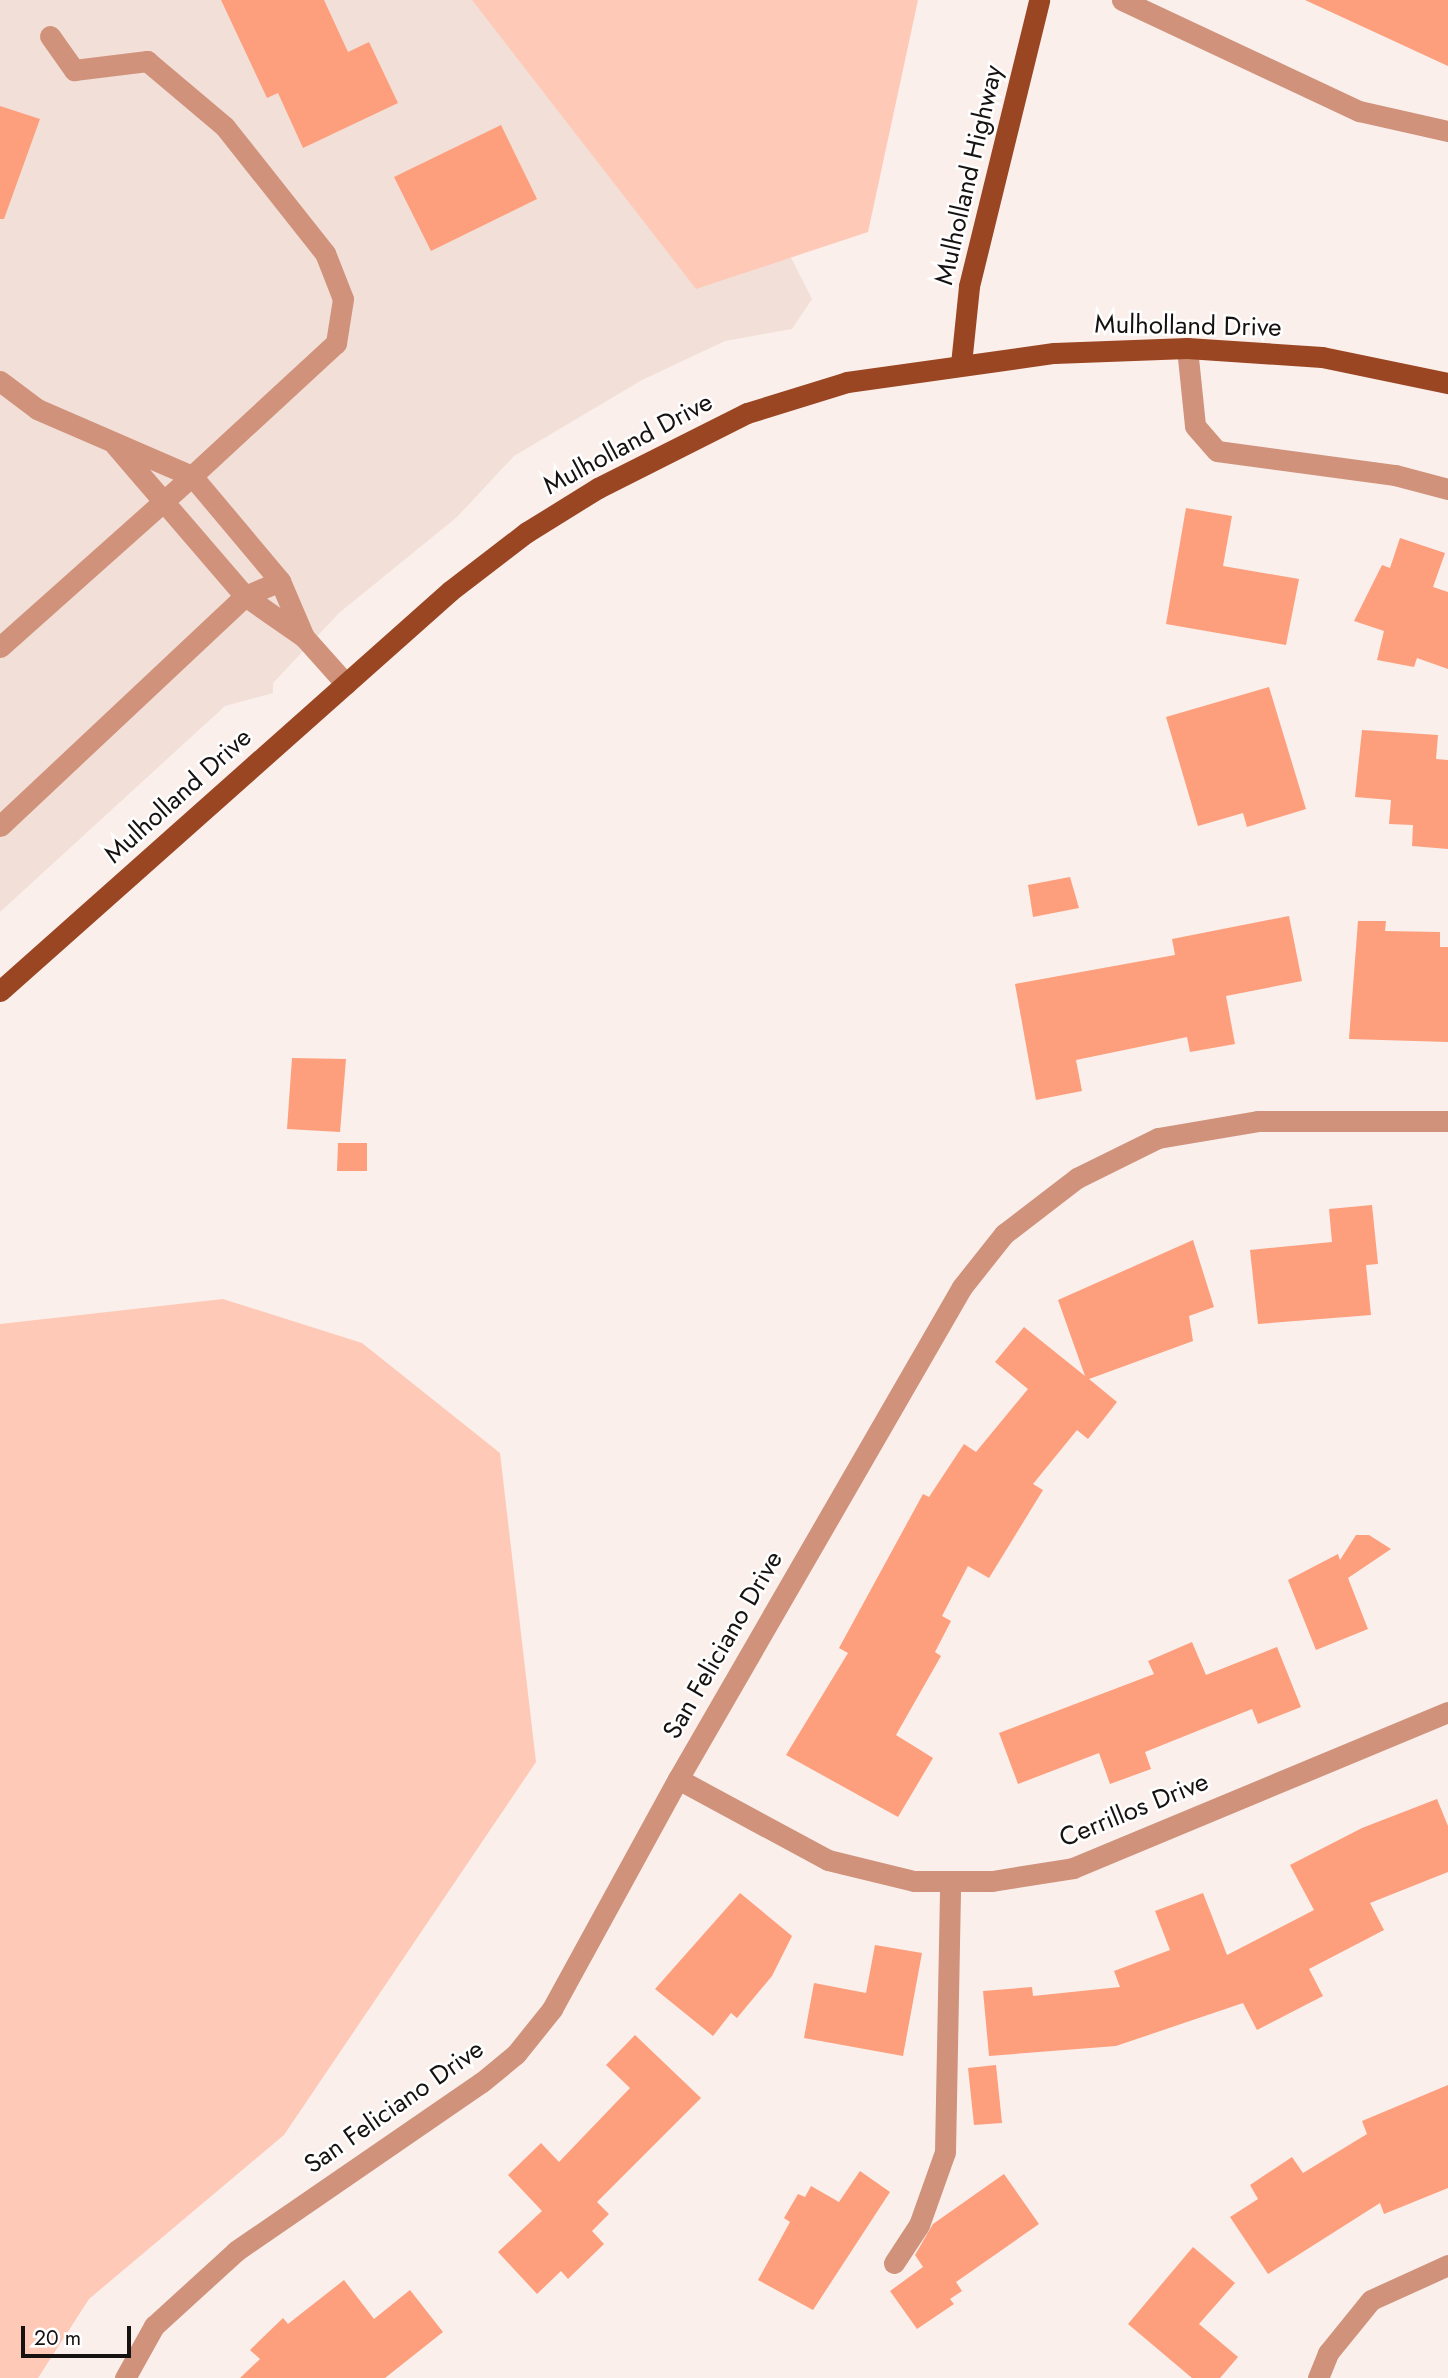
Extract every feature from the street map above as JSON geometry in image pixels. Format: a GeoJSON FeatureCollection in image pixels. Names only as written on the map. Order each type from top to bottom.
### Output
{"type":"FeatureCollection","features":[{"type":"Feature","properties":{"kind":"main road","name":"Mulholland Highway"},"geometry":{"type":"LineString","coordinates":[[961,364],[969,286],[1039,0]]}},
{"type":"Feature","properties":{"kind":"main road","name":"Mulholland Drive"},"geometry":{"type":"LineString","coordinates":[[0,991],[346,684],[527,532],[668,450],[747,413],[847,382],[1054,353],[1187,348],[1322,357],[1448,383]]}},
{"type":"Feature","properties":{"kind":"street"},"geometry":{"type":"LineString","coordinates":[[1133,2],[1359,111],[1448,131]]}},
{"type":"Feature","properties":{"kind":"street"},"geometry":{"type":"LineString","coordinates":[[0,647],[337,343],[342,299],[325,253],[225,127],[147,61],[74,70],[50,36]]}},
{"type":"Feature","properties":{"kind":"street"},"geometry":{"type":"LineString","coordinates":[[1187,348],[1195,426],[1217,451],[1395,475],[1448,489]]}},
{"type":"Feature","properties":{"kind":"street"},"geometry":{"type":"LineString","coordinates":[[0,381],[37,409],[192,476],[279,581],[304,637]]}},
{"type":"Feature","properties":{"kind":"street"},"geometry":{"type":"LineString","coordinates":[[112,442],[162,503],[246,596],[304,637],[346,684]]}},
{"type":"Feature","properties":{"kind":"street"},"geometry":{"type":"LineString","coordinates":[[0,826],[246,596],[279,581]]}},
{"type":"Feature","properties":{"kind":"street","name":"San Feliciano Drive"},"geometry":{"type":"LineString","coordinates":[[125,2378],[154,2326],[236,2251],[516,2054],[552,2009],[678,1779],[962,1287],[1004,1234],[1077,1178],[1158,1138],[1258,1121],[1448,1121]]}},
{"type":"Feature","properties":{"kind":"street","name":"Cerrillos Drive"},"geometry":{"type":"LineString","coordinates":[[678,1779],[828,1860],[914,1881],[992,1881],[1073,1868],[1448,1712]]}},
{"type":"Feature","properties":{"kind":"street"},"geometry":{"type":"LineString","coordinates":[[894,2263],[919,2225],[945,2152],[950,1881]]}},
{"type":"Feature","properties":{"kind":"street"},"geometry":{"type":"LineString","coordinates":[[1318,2378],[1328,2353],[1371,2300],[1448,2265]]}},
{"type":"Feature","properties":{"kind":"shaded area"},"geometry":{"type":"Polygon","coordinates":[[[0,0],[660,0],[812,299],[792,329],[725,341],[642,380],[514,456],[457,517],[339,613],[273,683],[273,693],[225,706],[0,912],[0,0]]]}},
{"type":"Feature","properties":{"kind":"shaded area"},"geometry":{"type":"Polygon","coordinates":[[[472,0],[918,0],[868,232],[696,289],[472,0]]]}},
{"type":"Feature","properties":{"kind":"shaded area"},"geometry":{"type":"Polygon","coordinates":[[[223,1299],[362,1343],[500,1453],[536,1762],[284,2135],[89,2299],[38,2378],[0,2378],[0,1324],[223,1299]]]}},
{"type":"Feature","properties":{"kind":"building"},"geometry":{"type":"Polygon","coordinates":[[[221,0],[324,0],[348,52],[369,42],[398,103],[303,148],[278,93],[267,98],[221,0]]]}},
{"type":"Feature","properties":{"kind":"building"},"geometry":{"type":"Polygon","coordinates":[[[1305,0],[1448,0],[1448,66],[1305,0]]]}},
{"type":"Feature","properties":{"kind":"building"},"geometry":{"type":"Polygon","coordinates":[[[0,106],[40,119],[4,219],[0,219],[0,106]]]}},
{"type":"Feature","properties":{"kind":"building"},"geometry":{"type":"Polygon","coordinates":[[[501,125],[537,199],[431,251],[394,177],[501,125]]]}},
{"type":"Feature","properties":{"kind":"building"},"geometry":{"type":"Polygon","coordinates":[[[1186,508],[1232,516],[1223,566],[1299,579],[1286,645],[1166,624],[1186,508]]]}},
{"type":"Feature","properties":{"kind":"building"},"geometry":{"type":"Polygon","coordinates":[[[1400,538],[1445,553],[1433,587],[1448,592],[1448,669],[1417,658],[1414,667],[1377,660],[1384,631],[1354,621],[1382,565],[1390,568],[1400,538]]]}},
{"type":"Feature","properties":{"kind":"building"},"geometry":{"type":"Polygon","coordinates":[[[1269,687],[1306,809],[1247,827],[1243,813],[1198,826],[1166,717],[1269,687]]]}},
{"type":"Feature","properties":{"kind":"building"},"geometry":{"type":"Polygon","coordinates":[[[1362,730],[1438,735],[1436,759],[1448,760],[1448,849],[1412,846],[1413,825],[1389,824],[1391,800],[1355,797],[1362,730]]]}},
{"type":"Feature","properties":{"kind":"building"},"geometry":{"type":"Polygon","coordinates":[[[1070,877],[1079,908],[1033,917],[1028,885],[1070,877]]]}},
{"type":"Feature","properties":{"kind":"building"},"geometry":{"type":"Polygon","coordinates":[[[1289,916],[1302,981],[1226,996],[1235,1044],[1190,1052],[1187,1037],[1076,1060],[1082,1091],[1036,1100],[1015,984],[1175,955],[1172,939],[1289,916]]]}},
{"type":"Feature","properties":{"kind":"building"},"geometry":{"type":"Polygon","coordinates":[[[1358,921],[1386,921],[1385,931],[1440,932],[1440,947],[1448,947],[1448,1042],[1349,1039],[1358,921]]]}},
{"type":"Feature","properties":{"kind":"building"},"geometry":{"type":"Polygon","coordinates":[[[292,1058],[346,1059],[340,1132],[287,1129],[292,1058]]]}},
{"type":"Feature","properties":{"kind":"building"},"geometry":{"type":"Polygon","coordinates":[[[338,1143],[367,1143],[367,1171],[337,1171],[338,1143]]]}},
{"type":"Feature","properties":{"kind":"building"},"geometry":{"type":"Polygon","coordinates":[[[1372,1205],[1378,1264],[1366,1265],[1371,1315],[1258,1324],[1250,1250],[1332,1242],[1329,1209],[1372,1205]]]}},
{"type":"Feature","properties":{"kind":"building"},"geometry":{"type":"Polygon","coordinates":[[[1193,1240],[1214,1307],[1189,1316],[1193,1341],[1089,1379],[1117,1402],[1088,1439],[1077,1430],[1033,1484],[1043,1490],[989,1578],[968,1566],[942,1616],[951,1621],[935,1652],[941,1656],[896,1735],[933,1758],[898,1817],[786,1755],[848,1653],[839,1648],[923,1494],[929,1497],[964,1444],[976,1452],[1028,1389],[995,1362],[1024,1327],[1085,1376],[1058,1300],[1193,1240]]]}},
{"type":"Feature","properties":{"kind":"building"},"geometry":{"type":"Polygon","coordinates":[[[1356,1535],[1369,1535],[1391,1549],[1348,1578],[1368,1629],[1316,1650],[1288,1580],[1338,1554],[1340,1560],[1356,1535]]]}},
{"type":"Feature","properties":{"kind":"building"},"geometry":{"type":"Polygon","coordinates":[[[1192,1642],[1206,1675],[1277,1647],[1301,1707],[1258,1724],[1252,1709],[1145,1752],[1151,1769],[1110,1784],[1099,1753],[1018,1784],[999,1733],[1154,1674],[1148,1661],[1192,1642]]]}},
{"type":"Feature","properties":{"kind":"building"},"geometry":{"type":"Polygon","coordinates":[[[1437,1799],[1448,1826],[1448,1872],[1370,1903],[1384,1930],[1309,1969],[1323,1996],[1257,2030],[1243,2003],[1116,2046],[989,2056],[983,1991],[1032,1987],[1033,1996],[1120,1987],[1114,1971],[1170,1950],[1155,1911],[1203,1893],[1227,1955],[1314,1910],[1290,1865],[1362,1828],[1437,1799]]]}},
{"type":"Feature","properties":{"kind":"building"},"geometry":{"type":"Polygon","coordinates":[[[740,1893],[792,1936],[772,1976],[737,2018],[731,2013],[713,2036],[655,1989],[740,1893]]]}},
{"type":"Feature","properties":{"kind":"building"},"geometry":{"type":"Polygon","coordinates":[[[875,1945],[922,1953],[903,2056],[804,2038],[814,1983],[866,1993],[875,1945]]]}},
{"type":"Feature","properties":{"kind":"building"},"geometry":{"type":"Polygon","coordinates":[[[635,2035],[701,2098],[597,2202],[609,2214],[592,2231],[604,2244],[568,2279],[561,2271],[537,2294],[498,2252],[542,2211],[508,2175],[541,2143],[559,2162],[630,2088],[606,2065],[635,2035]]]}},
{"type":"Feature","properties":{"kind":"building"},"geometry":{"type":"Polygon","coordinates":[[[996,2065],[1002,2123],[974,2125],[968,2068],[996,2065]]]}},
{"type":"Feature","properties":{"kind":"building"},"geometry":{"type":"Polygon","coordinates":[[[1448,2085],[1448,2188],[1384,2214],[1380,2203],[1268,2274],[1230,2217],[1258,2199],[1250,2185],[1292,2157],[1303,2173],[1367,2134],[1362,2121],[1448,2085]]]}},
{"type":"Feature","properties":{"kind":"building"},"geometry":{"type":"Polygon","coordinates":[[[860,2171],[890,2192],[813,2310],[758,2280],[790,2222],[784,2218],[798,2194],[805,2197],[811,2186],[839,2202],[860,2171]]]}},
{"type":"Feature","properties":{"kind":"building"},"geometry":{"type":"Polygon","coordinates":[[[1004,2174],[1039,2224],[956,2282],[962,2291],[950,2299],[954,2304],[917,2329],[890,2291],[923,2267],[915,2255],[933,2224],[1004,2174]]]}},
{"type":"Feature","properties":{"kind":"building"},"geometry":{"type":"Polygon","coordinates":[[[1193,2247],[1235,2283],[1199,2324],[1238,2357],[1220,2378],[1192,2378],[1128,2324],[1193,2247]]]}},
{"type":"Feature","properties":{"kind":"building"},"geometry":{"type":"Polygon","coordinates":[[[344,2280],[374,2319],[410,2290],[443,2332],[385,2378],[240,2378],[260,2359],[250,2350],[283,2318],[288,2324],[344,2280]]]}}]}
